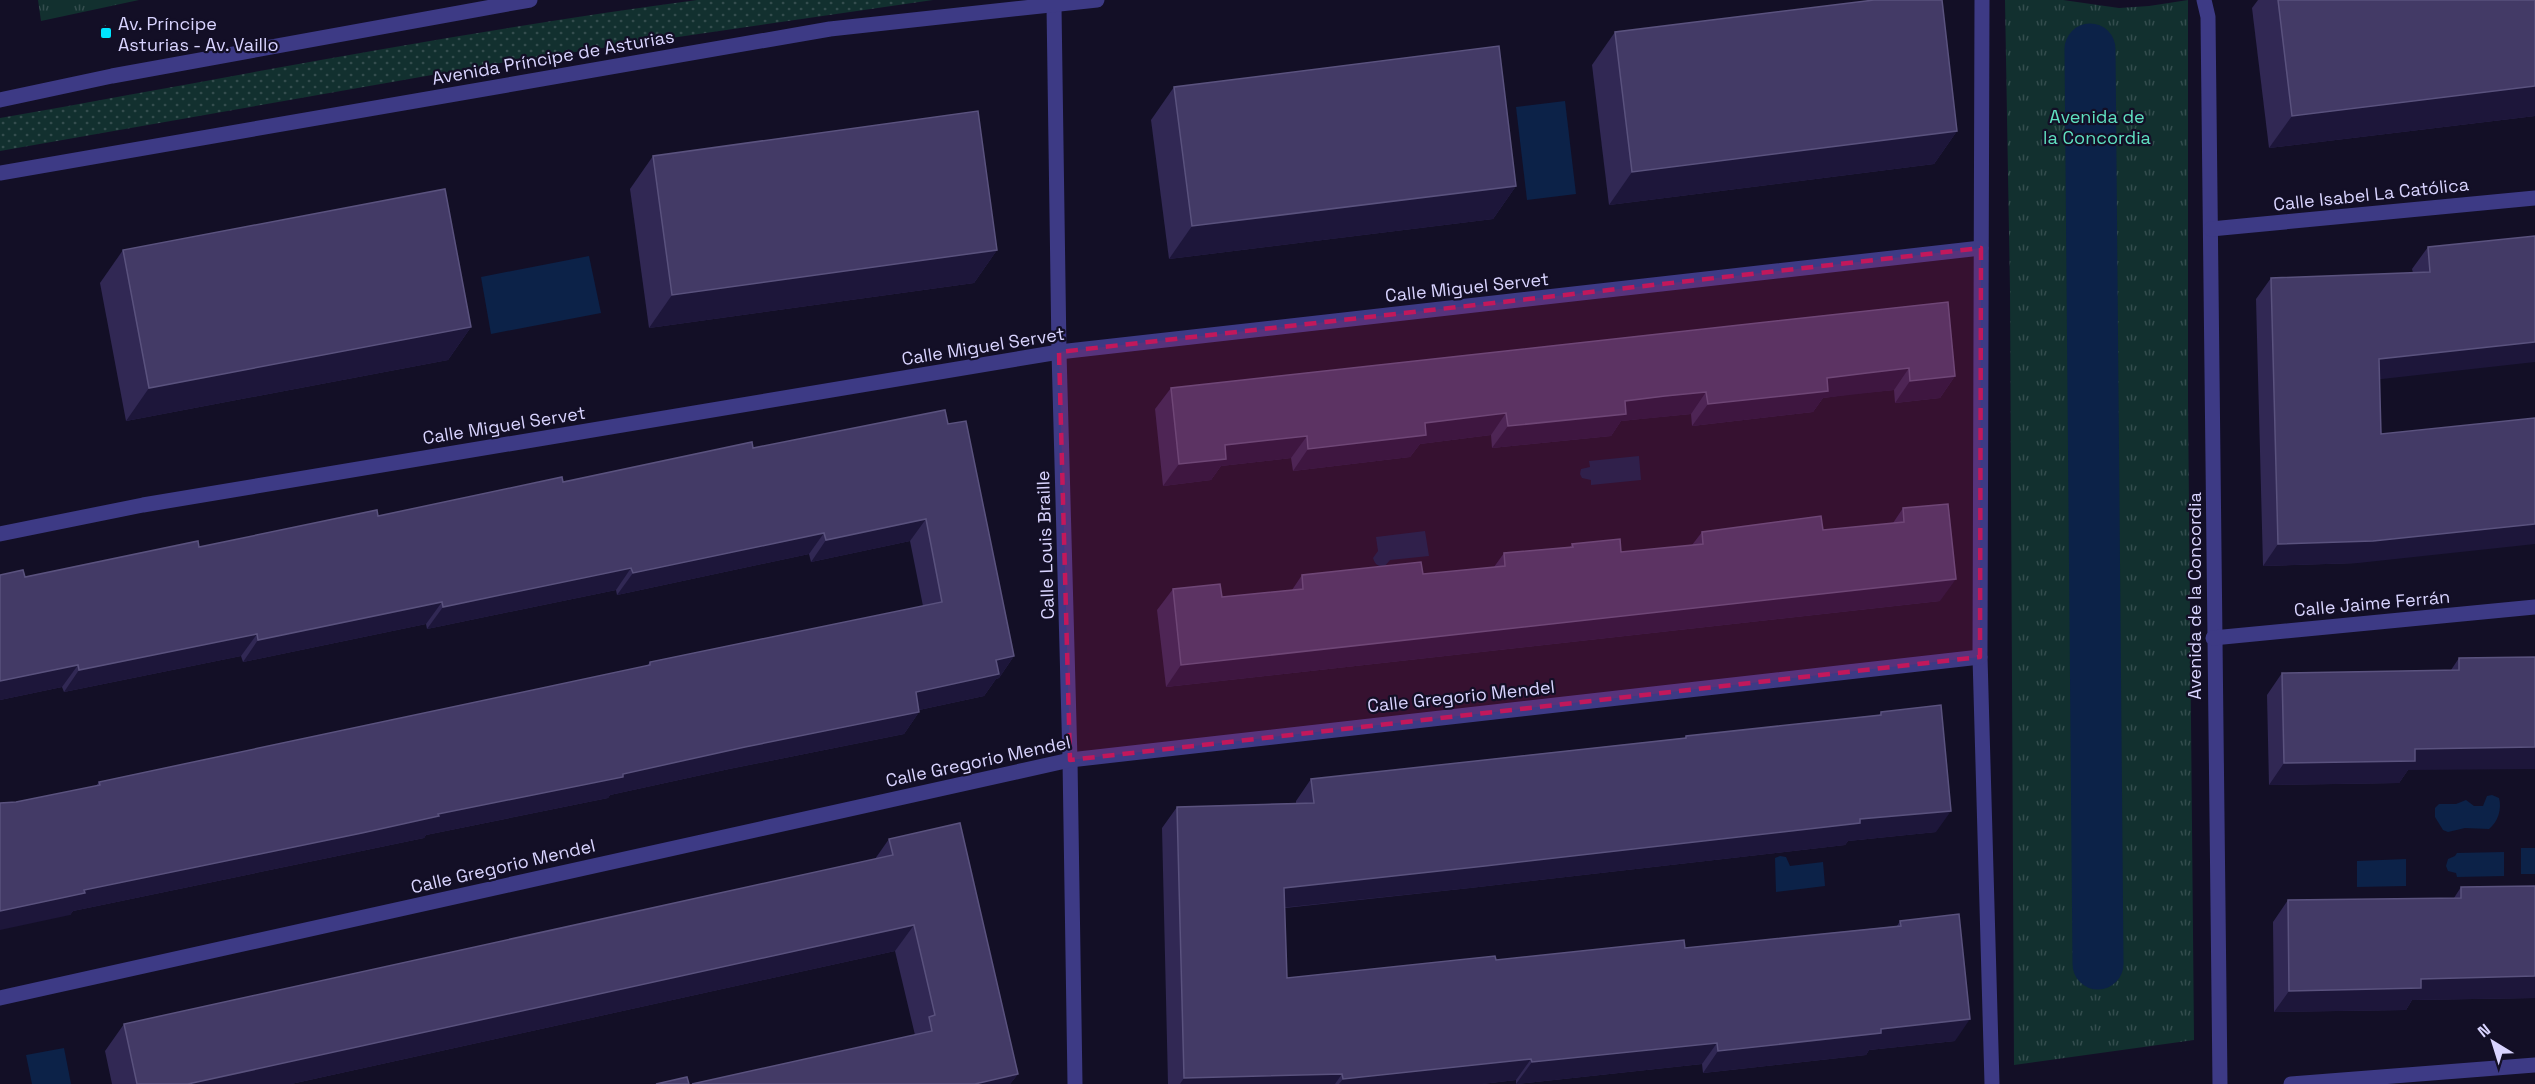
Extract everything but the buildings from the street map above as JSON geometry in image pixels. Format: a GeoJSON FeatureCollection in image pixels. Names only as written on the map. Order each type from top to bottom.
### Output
{"type":"FeatureCollection","features":[{"type":"Feature","properties":{"kind":"street"},"geometry":{"type":"LineString","coordinates":[[0,100],[112,76],[530,0]]}},
{"type":"Feature","properties":{"kind":"street","name":"Avenida Príncipe de Asturias"},"geometry":{"type":"LineString","coordinates":[[0,173],[830,29],[1097,0]]}},
{"type":"Feature","properties":{"kind":"street"},"geometry":{"type":"LineString","coordinates":[[1982,0],[1980,657],[1992,1084]]}},
{"type":"Feature","properties":{"kind":"street","name":"Avenida de la Concordia"},"geometry":{"type":"LineString","coordinates":[[2204,0],[2208,17],[2213,638],[2220,1084]]}},
{"type":"Feature","properties":{"kind":"street","name":"Calle Louis Braille"},"geometry":{"type":"LineString","coordinates":[[1054,6],[1075,1084]]}},
{"type":"Feature","properties":{"kind":"street","name":"Calle Isabel La Católica"},"geometry":{"type":"LineString","coordinates":[[2211,229],[2535,198]]}},
{"type":"Feature","properties":{"kind":"street","name":"Calle Miguel Servet"},"geometry":{"type":"LineString","coordinates":[[0,534],[143,505],[1059,352],[1981,248]]}},
{"type":"Feature","properties":{"kind":"street","name":"Calle Jaime Ferrán"},"geometry":{"type":"LineString","coordinates":[[2213,638],[2535,607]]}},
{"type":"Feature","properties":{"kind":"street","name":"Calle Gregorio Mendel"},"geometry":{"type":"LineString","coordinates":[[0,998],[1070,760],[1980,657]]}},
{"type":"Feature","properties":{"kind":"street"},"geometry":{"type":"LineString","coordinates":[[2291,1084],[2535,1065]]}},
{"type":"Feature","properties":{"kind":"path"},"geometry":{"type":"LineString","coordinates":[[104,26],[106,33]]}},
{"type":"Feature","properties":{"kind":"highlighted area"},"geometry":{"type":"Polygon","coordinates":[[[1981,248],[1980,657],[1070,760],[1059,352],[1981,248]]]}},
{"type":"Feature","properties":{"kind":"green space"},"geometry":{"type":"Polygon","coordinates":[[[38,0],[139,0],[41,21],[38,0]]]}},
{"type":"Feature","properties":{"kind":"green space"},"geometry":{"type":"Polygon","coordinates":[[[697,0],[933,0],[506,62],[0,151],[0,118],[435,40],[697,0]]]}},
{"type":"Feature","properties":{"kind":"green space","name":"Avenida de la Concordia"},"geometry":{"type":"Polygon","coordinates":[[[2005,0],[2063,0],[2119,8],[2188,0],[2188,402],[2194,1040],[2014,1065],[2010,291],[2005,0]]]}},
{"type":"Feature","properties":{"kind":"water"},"geometry":{"type":"Polygon","coordinates":[[[1565,101],[1576,194],[1527,200],[1516,107],[1565,101]]]}},
{"type":"Feature","properties":{"kind":"water"},"geometry":{"type":"Polygon","coordinates":[[[589,256],[601,313],[491,334],[481,277],[589,256]]]}},
{"type":"Feature","properties":{"kind":"water"},"geometry":{"type":"Polygon","coordinates":[[[1639,456],[1641,480],[1591,485],[1591,480],[1582,478],[1580,474],[1581,469],[1590,467],[1589,461],[1639,456]]]}},
{"type":"Feature","properties":{"kind":"water"},"geometry":{"type":"Polygon","coordinates":[[[1425,531],[1429,556],[1390,560],[1384,567],[1375,562],[1373,558],[1378,551],[1376,537],[1425,531]]]}},
{"type":"Feature","properties":{"kind":"water"},"geometry":{"type":"Polygon","coordinates":[[[2492,795],[2499,798],[2500,811],[2489,829],[2465,828],[2448,832],[2443,830],[2435,817],[2435,808],[2439,804],[2456,804],[2466,800],[2474,806],[2483,806],[2487,796],[2492,795]]]}},
{"type":"Feature","properties":{"kind":"water"},"geometry":{"type":"Polygon","coordinates":[[[2521,848],[2535,848],[2535,874],[2521,874],[2521,848]]]}},
{"type":"Feature","properties":{"kind":"water"},"geometry":{"type":"Polygon","coordinates":[[[2504,852],[2504,876],[2457,877],[2456,873],[2448,871],[2446,866],[2448,859],[2457,853],[2504,852]]]}},
{"type":"Feature","properties":{"kind":"water"},"geometry":{"type":"Polygon","coordinates":[[[1786,857],[1790,866],[1823,862],[1825,886],[1776,892],[1775,858],[1786,857]]]}},
{"type":"Feature","properties":{"kind":"water"},"geometry":{"type":"Polygon","coordinates":[[[2406,859],[2406,886],[2357,887],[2357,861],[2406,859]]]}},
{"type":"Feature","properties":{"kind":"water"},"geometry":{"type":"Polygon","coordinates":[[[64,1048],[71,1084],[32,1084],[26,1055],[64,1048]]]}},
{"type":"Feature","properties":{"kind":"waterway"},"geometry":{"type":"LineString","coordinates":[[2090,49],[2098,964]]}},
{"type":"Feature","properties":{"kind":"place","name":"Av. Príncipe Asturias - Av. Vaillo"},"geometry":{"type":"Point","coordinates":[106,33]}}]}
